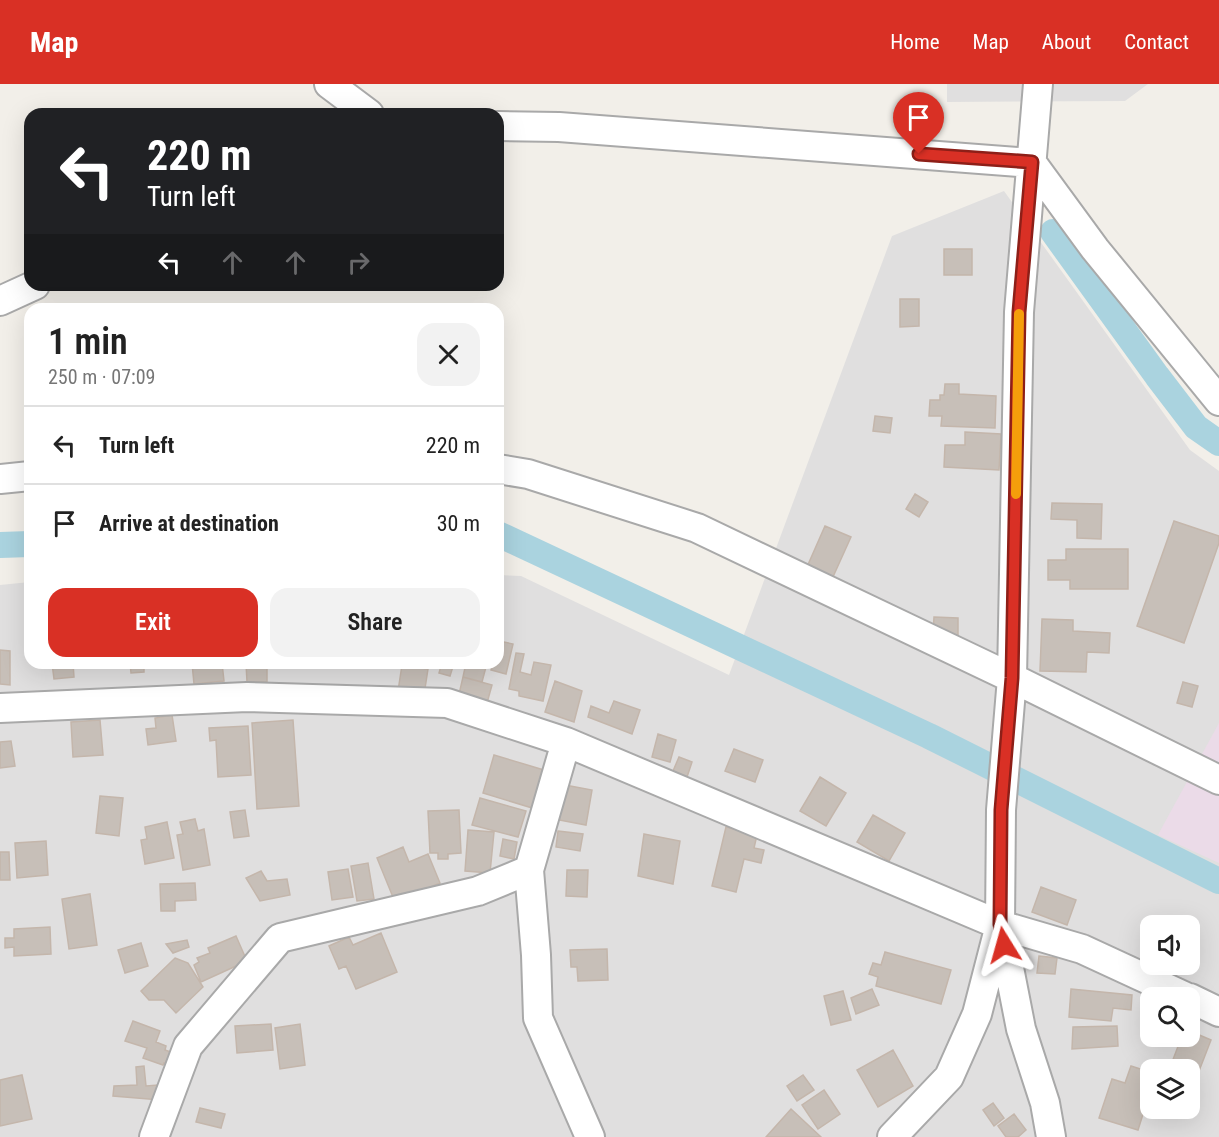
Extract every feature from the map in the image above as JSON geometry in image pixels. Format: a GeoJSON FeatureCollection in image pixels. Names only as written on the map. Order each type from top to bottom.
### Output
{"type":"FeatureCollection","features":[{"type":"Feature","properties":{"kind":"street"},"geometry":{"type":"LineString","coordinates":[[329,84],[361,108]]}},
{"type":"Feature","properties":{"kind":"street"},"geometry":{"type":"LineString","coordinates":[[1038,84],[1019,312],[1012,678],[1001,810],[1000,924],[1021,1029],[1045,1103],[1052,1137]]}},
{"type":"Feature","properties":{"kind":"street"},"geometry":{"type":"LineString","coordinates":[[504,126],[559,127],[1032,162],[1095,249],[1219,401]]}},
{"type":"Feature","properties":{"kind":"street"},"geometry":{"type":"LineString","coordinates":[[0,301],[24,290]]}},
{"type":"Feature","properties":{"kind":"street"},"geometry":{"type":"LineString","coordinates":[[504,470],[528,474],[697,528],[1012,678],[1219,780]]}},
{"type":"Feature","properties":{"kind":"street"},"geometry":{"type":"LineString","coordinates":[[0,479],[24,477]]}},
{"type":"Feature","properties":{"kind":"street"},"geometry":{"type":"LineString","coordinates":[[0,708],[247,697],[447,703],[566,742],[1000,924],[1082,949],[1165,987]]}},
{"type":"Feature","properties":{"kind":"street"},"geometry":{"type":"LineString","coordinates":[[566,742],[529,870],[536,955],[538,1018],[588,1136]]}},
{"type":"Feature","properties":{"kind":"street"},"geometry":{"type":"LineString","coordinates":[[154,1137],[188,1047],[280,938],[478,891],[529,870]]}},
{"type":"Feature","properties":{"kind":"street"},"geometry":{"type":"LineString","coordinates":[[892,1137],[949,1077],[977,1014],[1000,924]]}},
{"type":"Feature","properties":{"kind":"street"},"geometry":{"type":"LineString","coordinates":[[1200,1003],[1219,1012]]}},
{"type":"Feature","properties":{"kind":"shaded area"},"geometry":{"type":"Polygon","coordinates":[[[947,84],[1148,84],[1125,101],[947,102],[947,84]]]}},
{"type":"Feature","properties":{"kind":"shaded area"},"geometry":{"type":"Polygon","coordinates":[[[1004,191],[1190,450],[1219,471],[1219,1137],[0,1137],[0,585],[24,583],[24,669],[504,669],[504,575],[521,576],[729,675],[892,236],[1004,191]]]}},
{"type":"Feature","properties":{"kind":"shaded area"},"geometry":{"type":"Polygon","coordinates":[[[1219,723],[1219,863],[1158,835],[1219,723]]]}},
{"type":"Feature","properties":{"kind":"building"},"geometry":{"type":"Polygon","coordinates":[[[944,249],[972,249],[972,275],[944,275],[944,249]]]}},
{"type":"Feature","properties":{"kind":"building"},"geometry":{"type":"Polygon","coordinates":[[[900,299],[919,299],[919,326],[900,327],[900,299]]]}},
{"type":"Feature","properties":{"kind":"building"},"geometry":{"type":"Polygon","coordinates":[[[945,384],[959,384],[959,394],[996,396],[995,428],[941,426],[942,416],[929,416],[930,400],[940,400],[940,395],[944,395],[945,384]]]}},
{"type":"Feature","properties":{"kind":"building"},"geometry":{"type":"Polygon","coordinates":[[[875,416],[892,418],[890,433],[873,431],[875,416]]]}},
{"type":"Feature","properties":{"kind":"building"},"geometry":{"type":"Polygon","coordinates":[[[965,432],[1001,434],[999,470],[944,467],[945,445],[965,445],[965,432]]]}},
{"type":"Feature","properties":{"kind":"building"},"geometry":{"type":"Polygon","coordinates":[[[915,494],[928,502],[919,517],[906,509],[915,494]]]}},
{"type":"Feature","properties":{"kind":"building"},"geometry":{"type":"Polygon","coordinates":[[[1052,503],[1102,504],[1101,539],[1077,538],[1077,520],[1051,519],[1052,503]]]}},
{"type":"Feature","properties":{"kind":"building"},"geometry":{"type":"Polygon","coordinates":[[[1174,521],[1219,536],[1219,543],[1184,643],[1137,626],[1174,521]]]}},
{"type":"Feature","properties":{"kind":"building"},"geometry":{"type":"Polygon","coordinates":[[[825,526],[851,537],[832,579],[807,567],[825,526]]]}},
{"type":"Feature","properties":{"kind":"building"},"geometry":{"type":"Polygon","coordinates":[[[1066,549],[1128,549],[1128,589],[1070,589],[1070,580],[1048,580],[1048,560],[1066,560],[1066,549]]]}},
{"type":"Feature","properties":{"kind":"building"},"geometry":{"type":"Polygon","coordinates":[[[934,617],[958,618],[958,636],[933,635],[934,617]]]}},
{"type":"Feature","properties":{"kind":"building"},"geometry":{"type":"Polygon","coordinates":[[[1042,619],[1073,620],[1073,631],[1110,633],[1109,653],[1087,652],[1086,672],[1040,671],[1042,619]]]}},
{"type":"Feature","properties":{"kind":"building"},"geometry":{"type":"Polygon","coordinates":[[[504,642],[513,644],[506,674],[491,670],[504,669],[504,642]]]}},
{"type":"Feature","properties":{"kind":"building"},"geometry":{"type":"Polygon","coordinates":[[[0,650],[10,651],[10,685],[0,684],[0,650]]]}},
{"type":"Feature","properties":{"kind":"building"},"geometry":{"type":"Polygon","coordinates":[[[516,653],[524,654],[520,672],[531,675],[534,662],[551,665],[543,701],[519,696],[519,691],[509,689],[516,653]]]}},
{"type":"Feature","properties":{"kind":"building"},"geometry":{"type":"Polygon","coordinates":[[[53,669],[73,669],[74,677],[54,679],[53,669]]]}},
{"type":"Feature","properties":{"kind":"building"},"geometry":{"type":"Polygon","coordinates":[[[131,669],[144,669],[144,672],[131,673],[131,669]]]}},
{"type":"Feature","properties":{"kind":"building"},"geometry":{"type":"Polygon","coordinates":[[[193,669],[223,669],[224,681],[194,684],[193,669]]]}},
{"type":"Feature","properties":{"kind":"building"},"geometry":{"type":"Polygon","coordinates":[[[246,669],[267,669],[267,682],[247,682],[246,669]]]}},
{"type":"Feature","properties":{"kind":"building"},"geometry":{"type":"Polygon","coordinates":[[[401,669],[428,669],[424,695],[398,691],[401,669]]]}},
{"type":"Feature","properties":{"kind":"building"},"geometry":{"type":"Polygon","coordinates":[[[440,669],[452,669],[450,676],[439,673],[440,669]]]}},
{"type":"Feature","properties":{"kind":"building"},"geometry":{"type":"Polygon","coordinates":[[[465,669],[485,669],[482,682],[463,677],[465,669]]]}},
{"type":"Feature","properties":{"kind":"building"},"geometry":{"type":"Polygon","coordinates":[[[463,677],[492,685],[485,710],[457,703],[463,677]]]}},
{"type":"Feature","properties":{"kind":"building"},"geometry":{"type":"Polygon","coordinates":[[[555,681],[582,691],[574,722],[545,712],[555,681]]]}},
{"type":"Feature","properties":{"kind":"building"},"geometry":{"type":"Polygon","coordinates":[[[1183,682],[1198,686],[1192,707],[1177,703],[1183,682]]]}},
{"type":"Feature","properties":{"kind":"building"},"geometry":{"type":"Polygon","coordinates":[[[614,701],[640,710],[632,734],[588,717],[591,706],[609,713],[614,701]]]}},
{"type":"Feature","properties":{"kind":"building"},"geometry":{"type":"Polygon","coordinates":[[[172,715],[176,741],[148,745],[146,729],[156,728],[155,718],[172,715]]]}},
{"type":"Feature","properties":{"kind":"building"},"geometry":{"type":"Polygon","coordinates":[[[100,720],[103,755],[73,757],[71,722],[100,720]]]}},
{"type":"Feature","properties":{"kind":"building"},"geometry":{"type":"Polygon","coordinates":[[[293,720],[299,806],[257,809],[252,723],[293,720]]]}},
{"type":"Feature","properties":{"kind":"building"},"geometry":{"type":"Polygon","coordinates":[[[248,726],[251,775],[218,777],[216,740],[210,741],[209,728],[248,726]]]}},
{"type":"Feature","properties":{"kind":"building"},"geometry":{"type":"Polygon","coordinates":[[[658,734],[676,740],[670,762],[652,757],[658,734]]]}},
{"type":"Feature","properties":{"kind":"building"},"geometry":{"type":"Polygon","coordinates":[[[11,741],[15,766],[0,768],[0,742],[11,741]]]}},
{"type":"Feature","properties":{"kind":"building"},"geometry":{"type":"Polygon","coordinates":[[[734,749],[763,760],[755,782],[725,771],[734,749]]]}},
{"type":"Feature","properties":{"kind":"building"},"geometry":{"type":"Polygon","coordinates":[[[494,755],[554,773],[542,811],[483,793],[494,755]]]}},
{"type":"Feature","properties":{"kind":"building"},"geometry":{"type":"Polygon","coordinates":[[[679,757],[692,762],[687,777],[673,771],[679,757]]]}},
{"type":"Feature","properties":{"kind":"building"},"geometry":{"type":"Polygon","coordinates":[[[820,777],[846,793],[826,826],[800,811],[820,777]]]}},
{"type":"Feature","properties":{"kind":"building"},"geometry":{"type":"Polygon","coordinates":[[[565,785],[592,790],[586,825],[559,820],[565,785]]]}},
{"type":"Feature","properties":{"kind":"building"},"geometry":{"type":"Polygon","coordinates":[[[100,796],[123,798],[119,836],[96,833],[100,796]]]}},
{"type":"Feature","properties":{"kind":"building"},"geometry":{"type":"Polygon","coordinates":[[[480,798],[526,811],[518,837],[472,825],[480,798]]]}},
{"type":"Feature","properties":{"kind":"building"},"geometry":{"type":"Polygon","coordinates":[[[245,810],[249,836],[234,838],[230,812],[245,810]]]}},
{"type":"Feature","properties":{"kind":"building"},"geometry":{"type":"Polygon","coordinates":[[[459,810],[461,853],[448,854],[448,859],[438,859],[438,853],[430,853],[428,811],[459,810]]]}},
{"type":"Feature","properties":{"kind":"building"},"geometry":{"type":"Polygon","coordinates":[[[873,815],[905,833],[889,861],[857,842],[873,815]]]}},
{"type":"Feature","properties":{"kind":"building"},"geometry":{"type":"Polygon","coordinates":[[[195,819],[198,831],[204,829],[210,865],[183,870],[177,835],[183,834],[180,822],[195,819]]]}},
{"type":"Feature","properties":{"kind":"building"},"geometry":{"type":"Polygon","coordinates":[[[167,822],[174,858],[145,864],[141,840],[147,839],[145,827],[167,822]]]}},
{"type":"Feature","properties":{"kind":"building"},"geometry":{"type":"Polygon","coordinates":[[[726,827],[757,835],[754,848],[764,850],[761,863],[744,859],[736,892],[712,886],[726,827]]]}},
{"type":"Feature","properties":{"kind":"building"},"geometry":{"type":"Polygon","coordinates":[[[468,830],[494,832],[490,873],[465,871],[468,830]]]}},
{"type":"Feature","properties":{"kind":"building"},"geometry":{"type":"Polygon","coordinates":[[[558,831],[583,834],[580,851],[556,847],[558,831]]]}},
{"type":"Feature","properties":{"kind":"building"},"geometry":{"type":"Polygon","coordinates":[[[644,834],[680,841],[673,884],[638,876],[644,834]]]}},
{"type":"Feature","properties":{"kind":"building"},"geometry":{"type":"Polygon","coordinates":[[[503,839],[517,842],[514,859],[500,856],[503,839]]]}},
{"type":"Feature","properties":{"kind":"building"},"geometry":{"type":"Polygon","coordinates":[[[46,841],[48,875],[17,878],[15,843],[46,841]]]}},
{"type":"Feature","properties":{"kind":"building"},"geometry":{"type":"Polygon","coordinates":[[[403,847],[409,862],[428,854],[440,883],[395,902],[377,858],[403,847]]]}},
{"type":"Feature","properties":{"kind":"building"},"geometry":{"type":"Polygon","coordinates":[[[0,852],[9,852],[10,880],[0,880],[0,852]]]}},
{"type":"Feature","properties":{"kind":"building"},"geometry":{"type":"Polygon","coordinates":[[[368,863],[374,899],[357,901],[351,866],[368,863]]]}},
{"type":"Feature","properties":{"kind":"building"},"geometry":{"type":"Polygon","coordinates":[[[348,869],[353,897],[332,900],[328,872],[348,869]]]}},
{"type":"Feature","properties":{"kind":"building"},"geometry":{"type":"Polygon","coordinates":[[[567,870],[588,870],[587,897],[566,896],[567,870]]]}},
{"type":"Feature","properties":{"kind":"building"},"geometry":{"type":"Polygon","coordinates":[[[261,871],[267,881],[287,879],[290,895],[260,901],[246,878],[261,871]]]}},
{"type":"Feature","properties":{"kind":"building"},"geometry":{"type":"Polygon","coordinates":[[[195,883],[196,900],[175,901],[175,911],[161,911],[160,884],[195,883]]]}},
{"type":"Feature","properties":{"kind":"building"},"geometry":{"type":"Polygon","coordinates":[[[1041,887],[1076,900],[1067,925],[1032,912],[1041,887]]]}},
{"type":"Feature","properties":{"kind":"building"},"geometry":{"type":"Polygon","coordinates":[[[90,894],[97,945],[69,949],[62,899],[90,894]]]}},
{"type":"Feature","properties":{"kind":"building"},"geometry":{"type":"Polygon","coordinates":[[[50,927],[51,954],[14,956],[14,947],[5,948],[5,938],[14,938],[14,929],[50,927]]]}},
{"type":"Feature","properties":{"kind":"building"},"geometry":{"type":"Polygon","coordinates":[[[381,933],[397,972],[356,989],[346,966],[339,969],[329,946],[349,937],[353,945],[381,933]]]}},
{"type":"Feature","properties":{"kind":"building"},"geometry":{"type":"Polygon","coordinates":[[[236,936],[247,961],[201,982],[194,965],[199,962],[197,958],[210,953],[208,948],[236,936]]]}},
{"type":"Feature","properties":{"kind":"building"},"geometry":{"type":"Polygon","coordinates":[[[187,940],[189,947],[173,953],[166,944],[187,940]]]}},
{"type":"Feature","properties":{"kind":"building"},"geometry":{"type":"Polygon","coordinates":[[[141,943],[148,966],[125,973],[118,950],[141,943]]]}},
{"type":"Feature","properties":{"kind":"building"},"geometry":{"type":"Polygon","coordinates":[[[607,949],[608,980],[578,981],[577,967],[571,967],[570,950],[607,949]]]}},
{"type":"Feature","properties":{"kind":"building"},"geometry":{"type":"Polygon","coordinates":[[[885,952],[951,970],[941,1004],[876,986],[878,977],[869,974],[873,963],[881,965],[885,952]]]}},
{"type":"Feature","properties":{"kind":"building"},"geometry":{"type":"Polygon","coordinates":[[[1039,956],[1057,958],[1055,974],[1037,973],[1039,956]]]}},
{"type":"Feature","properties":{"kind":"building"},"geometry":{"type":"Polygon","coordinates":[[[175,958],[188,963],[203,987],[176,1013],[164,1000],[149,1000],[141,991],[175,958]]]}},
{"type":"Feature","properties":{"kind":"building"},"geometry":{"type":"Polygon","coordinates":[[[872,989],[879,1005],[856,1014],[851,998],[872,989]]]}},
{"type":"Feature","properties":{"kind":"building"},"geometry":{"type":"Polygon","coordinates":[[[1071,989],[1132,995],[1131,1010],[1113,1008],[1111,1021],[1069,1017],[1071,989]]]}},
{"type":"Feature","properties":{"kind":"building"},"geometry":{"type":"Polygon","coordinates":[[[843,991],[851,1020],[831,1025],[824,996],[843,991]]]}},
{"type":"Feature","properties":{"kind":"building"},"geometry":{"type":"Polygon","coordinates":[[[133,1021],[160,1031],[156,1042],[166,1046],[165,1050],[179,1055],[174,1066],[143,1058],[147,1048],[125,1041],[133,1021]]]}},
{"type":"Feature","properties":{"kind":"building"},"geometry":{"type":"Polygon","coordinates":[[[271,1024],[273,1050],[237,1053],[235,1026],[271,1024]]]}},
{"type":"Feature","properties":{"kind":"building"},"geometry":{"type":"Polygon","coordinates":[[[300,1024],[305,1065],[280,1069],[275,1028],[300,1024]]]}},
{"type":"Feature","properties":{"kind":"building"},"geometry":{"type":"Polygon","coordinates":[[[1117,1026],[1118,1046],[1072,1049],[1073,1027],[1117,1026]]]}},
{"type":"Feature","properties":{"kind":"building"},"geometry":{"type":"Polygon","coordinates":[[[1200,1035],[1211,1040],[1200,1068],[1200,1059],[1173,1059],[1178,1047],[1200,1047],[1200,1035]]]}},
{"type":"Feature","properties":{"kind":"building"},"geometry":{"type":"Polygon","coordinates":[[[893,1050],[913,1086],[878,1107],[857,1070],[893,1050]]]}},
{"type":"Feature","properties":{"kind":"building"},"geometry":{"type":"Polygon","coordinates":[[[144,1066],[146,1086],[158,1085],[160,1100],[113,1096],[114,1086],[137,1085],[136,1067],[144,1066]]]}},
{"type":"Feature","properties":{"kind":"building"},"geometry":{"type":"Polygon","coordinates":[[[1131,1066],[1140,1069],[1141,1119],[1138,1130],[1099,1118],[1112,1079],[1125,1083],[1131,1066]]]}},
{"type":"Feature","properties":{"kind":"building"},"geometry":{"type":"Polygon","coordinates":[[[22,1075],[32,1119],[0,1126],[0,1080],[22,1075]]]}},
{"type":"Feature","properties":{"kind":"building"},"geometry":{"type":"Polygon","coordinates":[[[803,1075],[814,1090],[797,1101],[787,1086],[803,1075]]]}},
{"type":"Feature","properties":{"kind":"building"},"geometry":{"type":"Polygon","coordinates":[[[824,1090],[840,1114],[818,1129],[802,1105],[824,1090]]]}},
{"type":"Feature","properties":{"kind":"building"},"geometry":{"type":"Polygon","coordinates":[[[993,1103],[1004,1118],[994,1126],[983,1110],[993,1103]]]}},
{"type":"Feature","properties":{"kind":"building"},"geometry":{"type":"Polygon","coordinates":[[[200,1108],[225,1114],[221,1128],[196,1122],[200,1108]]]}},
{"type":"Feature","properties":{"kind":"building"},"geometry":{"type":"Polygon","coordinates":[[[791,1109],[821,1137],[766,1137],[791,1109]]]}},
{"type":"Feature","properties":{"kind":"building"},"geometry":{"type":"Polygon","coordinates":[[[1014,1114],[1026,1130],[1018,1137],[1006,1137],[998,1126],[1014,1114]]]}},
{"type":"Feature","properties":{"kind":"waterway"},"geometry":{"type":"LineString","coordinates":[[1053,232],[1196,427],[1219,443]]}},
{"type":"Feature","properties":{"kind":"waterway"},"geometry":{"type":"LineString","coordinates":[[504,537],[929,736],[1219,881]]}},
{"type":"Feature","properties":{"kind":"waterway"},"geometry":{"type":"LineString","coordinates":[[0,545],[24,544]]}},
{"type":"Feature","properties":{"kind":"slow traffic"},"geometry":{"type":"LineString","coordinates":[[1016,494],[1019,314]]}},
{"type":"Feature","properties":{"kind":"route"},"geometry":{"type":"LineString","coordinates":[[919,154],[1032,162],[1019,312],[1012,678],[1001,810],[1000,924],[1004,945]]}}]}
